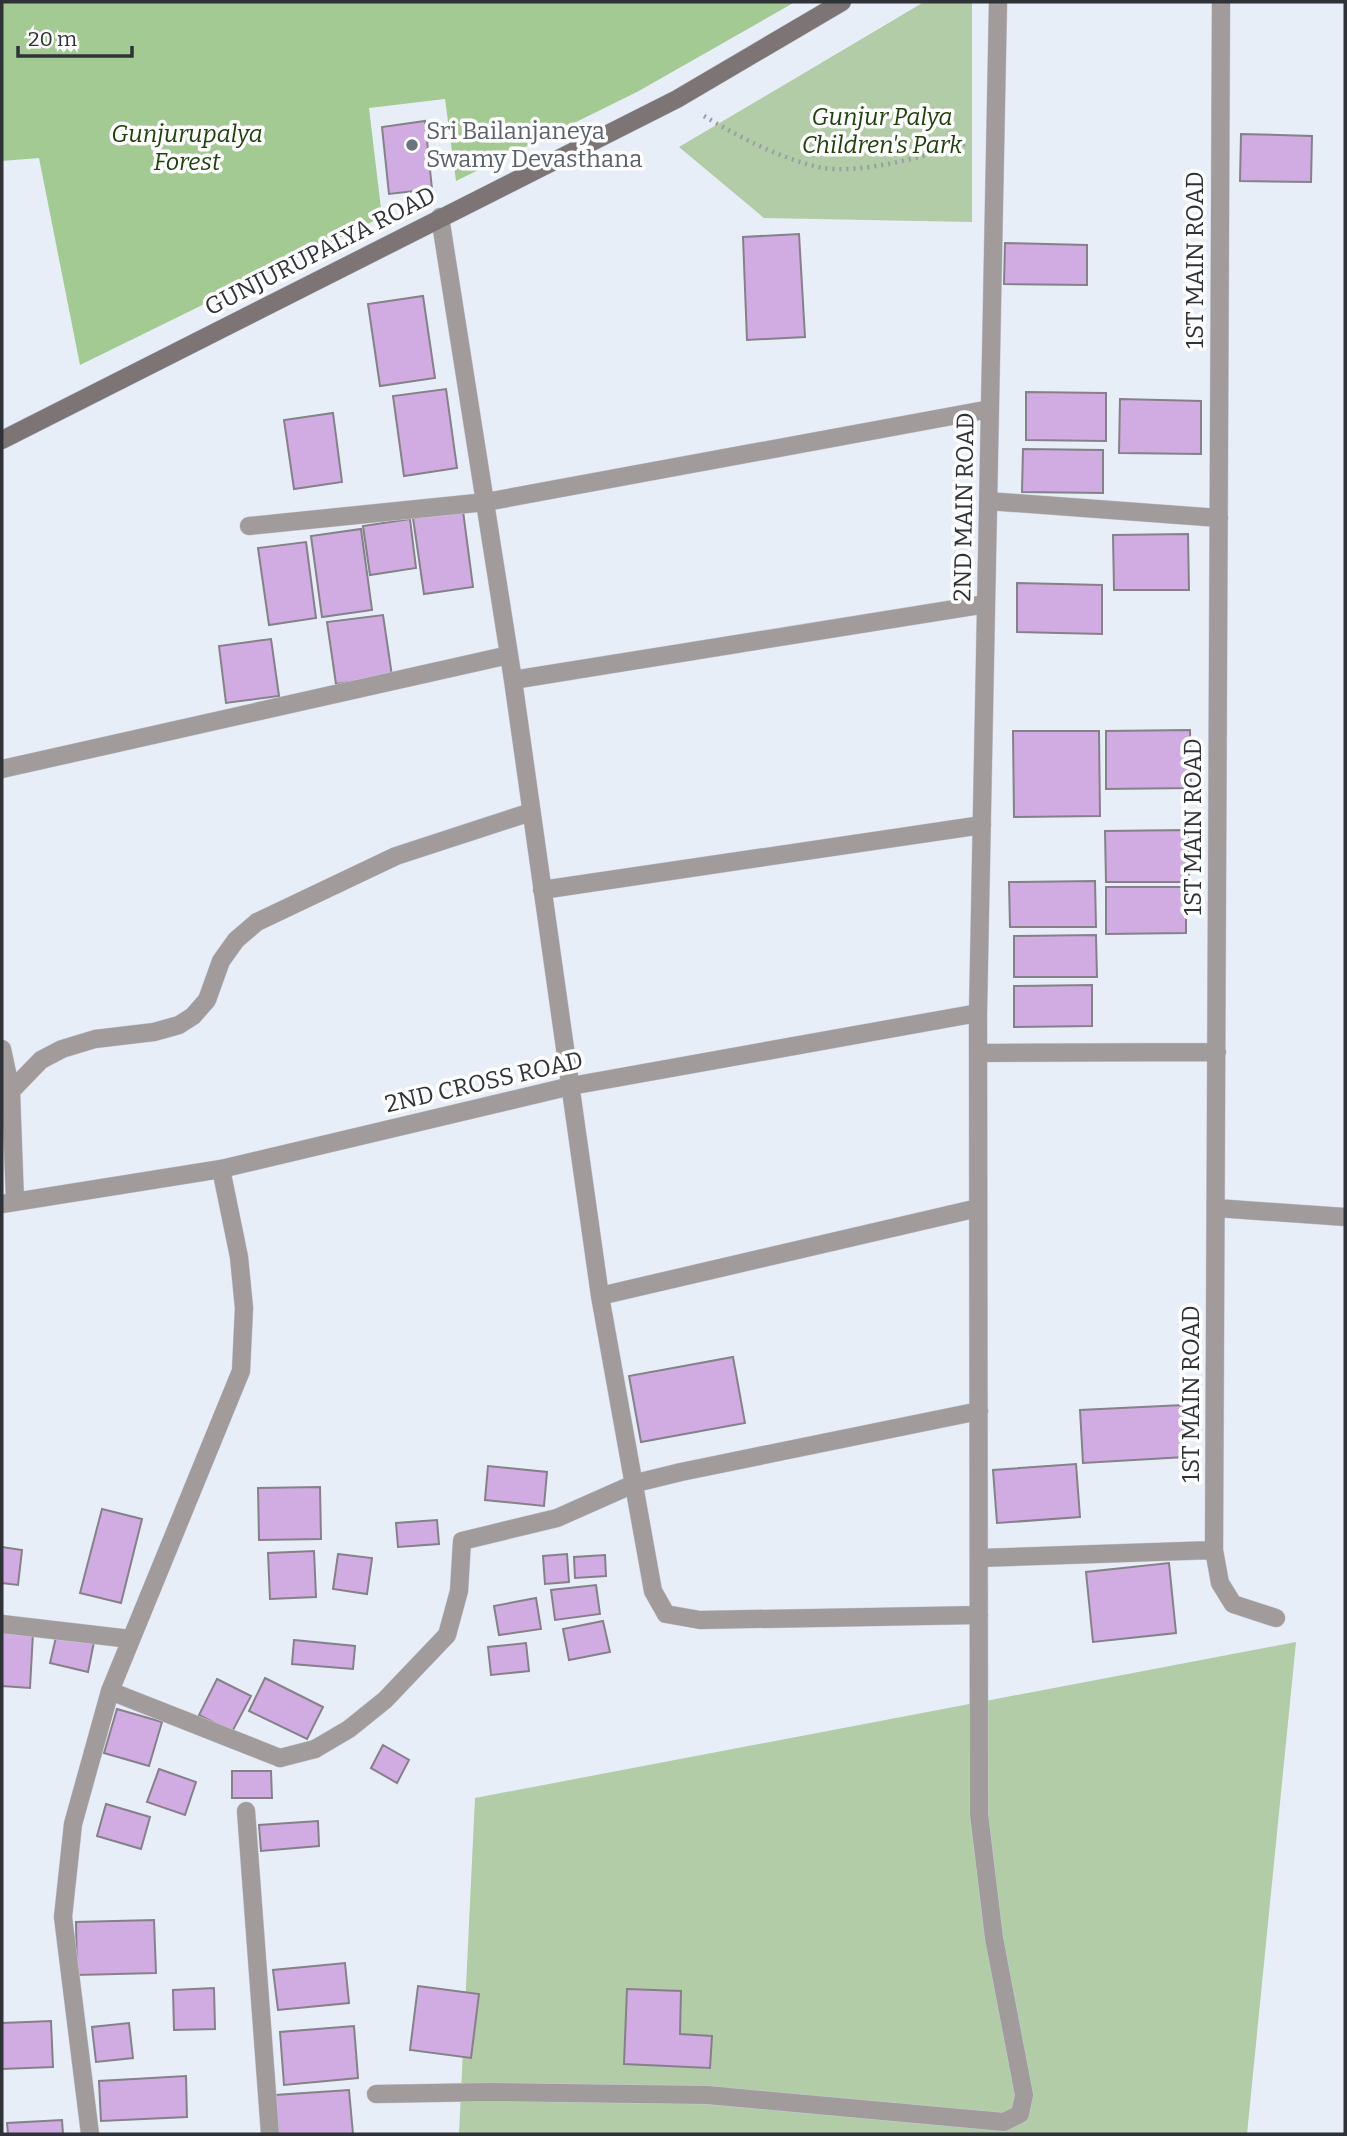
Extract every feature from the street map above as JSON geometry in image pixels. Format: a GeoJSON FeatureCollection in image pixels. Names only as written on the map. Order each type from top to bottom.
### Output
{"type":"FeatureCollection","features":[{"type":"Feature","properties":{"kind":"street","name":"GUNJURUPALYA ROAD"},"geometry":{"type":"LineString","coordinates":[[2,440],[677,99],[842,2]]}},
{"type":"Feature","properties":{"kind":"street","name":"2ND MAIN ROAD"},"geometry":{"type":"LineString","coordinates":[[376,2094],[490,2092],[707,2095],[1004,2122],[1020,2114],[1024,2095],[994,1938],[979,1814],[978,1013],[998,2]]}},
{"type":"Feature","properties":{"kind":"street","name":"1ST MAIN ROAD"},"geometry":{"type":"LineString","coordinates":[[1221,2],[1214,1550],[1220,1583],[1233,1604],[1276,1618]]}},
{"type":"Feature","properties":{"kind":"street"},"geometry":{"type":"LineString","coordinates":[[440,217],[513,680],[600,1296],[636,1483],[653,1591],[667,1614],[700,1620],[979,1615]]}},
{"type":"Feature","properties":{"kind":"street"},"geometry":{"type":"LineString","coordinates":[[249,526],[486,502],[990,409]]}},
{"type":"Feature","properties":{"kind":"street"},"geometry":{"type":"LineString","coordinates":[[988,501],[1219,518]]}},
{"type":"Feature","properties":{"kind":"street"},"geometry":{"type":"LineString","coordinates":[[513,680],[986,604]]}},
{"type":"Feature","properties":{"kind":"street"},"geometry":{"type":"LineString","coordinates":[[2,769],[509,655]]}},
{"type":"Feature","properties":{"kind":"street"},"geometry":{"type":"LineString","coordinates":[[6,1091],[41,1060],[62,1049],[95,1039],[154,1032],[179,1025],[193,1016],[207,1000],[221,961],[236,940],[257,922],[396,856],[531,812]]}},
{"type":"Feature","properties":{"kind":"street"},"geometry":{"type":"LineString","coordinates":[[542,890],[982,825]]}},
{"type":"Feature","properties":{"kind":"street","name":"2ND CROSS ROAD"},"geometry":{"type":"LineString","coordinates":[[8,1202],[221,1169],[570,1086],[978,1013]]}},
{"type":"Feature","properties":{"kind":"street"},"geometry":{"type":"LineString","coordinates":[[2,1049],[6,1091],[8,1202]]}},
{"type":"Feature","properties":{"kind":"street"},"geometry":{"type":"LineString","coordinates":[[978,1053],[1217,1052]]}},
{"type":"Feature","properties":{"kind":"street"},"geometry":{"type":"LineString","coordinates":[[90,2134],[63,1917],[73,1824],[110,1691],[242,1371],[244,1308],[239,1256],[221,1169]]}},
{"type":"Feature","properties":{"kind":"street"},"geometry":{"type":"LineString","coordinates":[[600,1296],[978,1208]]}},
{"type":"Feature","properties":{"kind":"street"},"geometry":{"type":"LineString","coordinates":[[1216,1208],[1345,1217]]}},
{"type":"Feature","properties":{"kind":"street"},"geometry":{"type":"LineString","coordinates":[[110,1691],[280,1758],[315,1749],[349,1729],[385,1700],[447,1635],[459,1591],[463,1541],[557,1518],[636,1483],[777,1450],[979,1411]]}},
{"type":"Feature","properties":{"kind":"street"},"geometry":{"type":"LineString","coordinates":[[979,1558],[1214,1550]]}},
{"type":"Feature","properties":{"kind":"street"},"geometry":{"type":"LineString","coordinates":[[2,1624],[130,1639]]}},
{"type":"Feature","properties":{"kind":"street"},"geometry":{"type":"LineString","coordinates":[[246,1811],[270,2134]]}},
{"type":"Feature","properties":{"kind":"path"},"geometry":{"type":"LineString","coordinates":[[677,99],[761,148],[820,167],[866,166],[914,159],[996,135]]}},
{"type":"Feature","properties":{"kind":"green space","name":"Gunjurupalya Forest"},"geometry":{"type":"Polygon","coordinates":[[[2,2],[795,2],[637,92],[456,181],[445,99],[369,108],[382,217],[80,365],[39,158],[2,161],[2,2]]]}},
{"type":"Feature","properties":{"kind":"green space","name":"Gunjur Palya Children's Park"},"geometry":{"type":"Polygon","coordinates":[[[924,2],[972,2],[972,222],[764,218],[679,147],[924,2]]]}},
{"type":"Feature","properties":{"kind":"green space"},"geometry":{"type":"Polygon","coordinates":[[[1296,1642],[1247,2134],[459,2134],[475,1798],[1296,1642]]]}},
{"type":"Feature","properties":{"kind":"building"},"geometry":{"type":"Polygon","coordinates":[[[425,121],[432,189],[389,194],[382,127],[425,121]]]}},
{"type":"Feature","properties":{"kind":"building"},"geometry":{"type":"Polygon","coordinates":[[[1241,134],[1312,136],[1311,182],[1240,181],[1241,134]]]}},
{"type":"Feature","properties":{"kind":"building"},"geometry":{"type":"Polygon","coordinates":[[[799,234],[805,337],[747,340],[743,237],[799,234]]]}},
{"type":"Feature","properties":{"kind":"building"},"geometry":{"type":"Polygon","coordinates":[[[1005,243],[1087,245],[1087,285],[1004,284],[1005,243]]]}},
{"type":"Feature","properties":{"kind":"building"},"geometry":{"type":"Polygon","coordinates":[[[423,296],[435,378],[380,386],[368,304],[423,296]]]}},
{"type":"Feature","properties":{"kind":"building"},"geometry":{"type":"Polygon","coordinates":[[[446,389],[457,468],[404,476],[393,396],[446,389]]]}},
{"type":"Feature","properties":{"kind":"building"},"geometry":{"type":"Polygon","coordinates":[[[1026,392],[1106,393],[1106,441],[1026,440],[1026,392]]]}},
{"type":"Feature","properties":{"kind":"building"},"geometry":{"type":"Polygon","coordinates":[[[1120,399],[1201,401],[1201,454],[1119,453],[1120,399]]]}},
{"type":"Feature","properties":{"kind":"building"},"geometry":{"type":"Polygon","coordinates":[[[333,413],[342,482],[294,489],[284,420],[333,413]]]}},
{"type":"Feature","properties":{"kind":"building"},"geometry":{"type":"Polygon","coordinates":[[[1023,449],[1103,450],[1103,493],[1022,492],[1023,449]]]}},
{"type":"Feature","properties":{"kind":"building"},"geometry":{"type":"Polygon","coordinates":[[[463,511],[473,587],[424,594],[413,518],[463,511]]]}},
{"type":"Feature","properties":{"kind":"building"},"geometry":{"type":"Polygon","coordinates":[[[410,519],[416,568],[370,575],[363,526],[410,519]]]}},
{"type":"Feature","properties":{"kind":"building"},"geometry":{"type":"Polygon","coordinates":[[[361,529],[372,610],[322,617],[311,536],[361,529]]]}},
{"type":"Feature","properties":{"kind":"building"},"geometry":{"type":"Polygon","coordinates":[[[1188,534],[1189,590],[1114,590],[1113,535],[1188,534]]]}},
{"type":"Feature","properties":{"kind":"building"},"geometry":{"type":"Polygon","coordinates":[[[306,542],[316,618],[269,625],[258,548],[306,542]]]}},
{"type":"Feature","properties":{"kind":"building"},"geometry":{"type":"Polygon","coordinates":[[[1017,583],[1102,585],[1102,634],[1017,632],[1017,583]]]}},
{"type":"Feature","properties":{"kind":"building"},"geometry":{"type":"Polygon","coordinates":[[[383,615],[392,676],[336,684],[327,622],[383,615]]]}},
{"type":"Feature","properties":{"kind":"building"},"geometry":{"type":"Polygon","coordinates":[[[271,639],[279,696],[226,703],[219,646],[271,639]]]}},
{"type":"Feature","properties":{"kind":"building"},"geometry":{"type":"Polygon","coordinates":[[[1190,730],[1191,788],[1106,789],[1106,731],[1190,730]]]}},
{"type":"Feature","properties":{"kind":"building"},"geometry":{"type":"Polygon","coordinates":[[[1013,731],[1099,731],[1100,816],[1014,817],[1013,731]]]}},
{"type":"Feature","properties":{"kind":"building"},"geometry":{"type":"Polygon","coordinates":[[[1188,830],[1189,882],[1106,882],[1105,831],[1188,830]]]}},
{"type":"Feature","properties":{"kind":"building"},"geometry":{"type":"Polygon","coordinates":[[[1095,881],[1096,927],[1010,927],[1009,882],[1095,881]]]}},
{"type":"Feature","properties":{"kind":"building"},"geometry":{"type":"Polygon","coordinates":[[[1106,887],[1186,887],[1186,933],[1106,934],[1106,887]]]}},
{"type":"Feature","properties":{"kind":"building"},"geometry":{"type":"Polygon","coordinates":[[[1096,935],[1097,977],[1014,977],[1014,936],[1096,935]]]}},
{"type":"Feature","properties":{"kind":"building"},"geometry":{"type":"Polygon","coordinates":[[[1092,985],[1092,1026],[1014,1027],[1014,986],[1092,985]]]}},
{"type":"Feature","properties":{"kind":"building"},"geometry":{"type":"Polygon","coordinates":[[[733,1357],[745,1423],[641,1442],[629,1376],[733,1357]]]}},
{"type":"Feature","properties":{"kind":"building"},"geometry":{"type":"Polygon","coordinates":[[[1183,1405],[1185,1457],[1083,1463],[1080,1410],[1183,1405]]]}},
{"type":"Feature","properties":{"kind":"building"},"geometry":{"type":"Polygon","coordinates":[[[1076,1464],[1080,1517],[997,1523],[993,1470],[1076,1464]]]}},
{"type":"Feature","properties":{"kind":"building"},"geometry":{"type":"Polygon","coordinates":[[[488,1466],[547,1472],[544,1506],[485,1500],[488,1466]]]}},
{"type":"Feature","properties":{"kind":"building"},"geometry":{"type":"Polygon","coordinates":[[[320,1487],[321,1539],[259,1540],[258,1488],[320,1487]]]}},
{"type":"Feature","properties":{"kind":"building"},"geometry":{"type":"Polygon","coordinates":[[[102,1509],[142,1519],[121,1603],[80,1593],[102,1509]]]}},
{"type":"Feature","properties":{"kind":"building"},"geometry":{"type":"Polygon","coordinates":[[[437,1520],[439,1544],[398,1547],[396,1523],[437,1520]]]}},
{"type":"Feature","properties":{"kind":"building"},"geometry":{"type":"Polygon","coordinates":[[[2,1547],[22,1550],[18,1585],[2,1583],[2,1547]]]}},
{"type":"Feature","properties":{"kind":"building"},"geometry":{"type":"Polygon","coordinates":[[[314,1551],[316,1597],[270,1599],[268,1553],[314,1551]]]}},
{"type":"Feature","properties":{"kind":"building"},"geometry":{"type":"Polygon","coordinates":[[[338,1554],[372,1558],[367,1594],[333,1589],[338,1554]]]}},
{"type":"Feature","properties":{"kind":"building"},"geometry":{"type":"Polygon","coordinates":[[[567,1554],[569,1582],[545,1584],[543,1556],[567,1554]]]}},
{"type":"Feature","properties":{"kind":"building"},"geometry":{"type":"Polygon","coordinates":[[[605,1555],[606,1576],[575,1578],[574,1557],[605,1555]]]}},
{"type":"Feature","properties":{"kind":"building"},"geometry":{"type":"Polygon","coordinates":[[[1169,1563],[1176,1633],[1093,1642],[1086,1572],[1169,1563]]]}},
{"type":"Feature","properties":{"kind":"building"},"geometry":{"type":"Polygon","coordinates":[[[596,1585],[600,1614],[555,1620],[551,1590],[596,1585]]]}},
{"type":"Feature","properties":{"kind":"building"},"geometry":{"type":"Polygon","coordinates":[[[536,1598],[541,1629],[499,1635],[494,1606],[536,1598]]]}},
{"type":"Feature","properties":{"kind":"building"},"geometry":{"type":"Polygon","coordinates":[[[603,1621],[610,1652],[569,1660],[563,1629],[603,1621]]]}},
{"type":"Feature","properties":{"kind":"building"},"geometry":{"type":"Polygon","coordinates":[[[2,1631],[33,1633],[30,1688],[2,1686],[2,1631]]]}},
{"type":"Feature","properties":{"kind":"building"},"geometry":{"type":"Polygon","coordinates":[[[57,1633],[94,1642],[88,1672],[50,1663],[57,1633]]]}},
{"type":"Feature","properties":{"kind":"building"},"geometry":{"type":"Polygon","coordinates":[[[294,1640],[355,1646],[353,1669],[292,1664],[294,1640]]]}},
{"type":"Feature","properties":{"kind":"building"},"geometry":{"type":"Polygon","coordinates":[[[526,1643],[529,1671],[491,1675],[488,1647],[526,1643]]]}},
{"type":"Feature","properties":{"kind":"building"},"geometry":{"type":"Polygon","coordinates":[[[265,1678],[323,1707],[307,1739],[249,1711],[265,1678]]]}},
{"type":"Feature","properties":{"kind":"building"},"geometry":{"type":"Polygon","coordinates":[[[217,1679],[251,1696],[232,1732],[199,1715],[217,1679]]]}},
{"type":"Feature","properties":{"kind":"building"},"geometry":{"type":"Polygon","coordinates":[[[117,1709],[162,1722],[149,1766],[104,1753],[117,1709]]]}},
{"type":"Feature","properties":{"kind":"building"},"geometry":{"type":"Polygon","coordinates":[[[383,1745],[409,1760],[397,1783],[371,1768],[383,1745]]]}},
{"type":"Feature","properties":{"kind":"building"},"geometry":{"type":"Polygon","coordinates":[[[159,1769],[196,1782],[185,1815],[147,1802],[159,1769]]]}},
{"type":"Feature","properties":{"kind":"building"},"geometry":{"type":"Polygon","coordinates":[[[232,1771],[271,1771],[272,1798],[232,1798],[232,1771]]]}},
{"type":"Feature","properties":{"kind":"building"},"geometry":{"type":"Polygon","coordinates":[[[106,1804],[150,1817],[141,1849],[97,1836],[106,1804]]]}},
{"type":"Feature","properties":{"kind":"building"},"geometry":{"type":"Polygon","coordinates":[[[318,1821],[319,1846],[261,1851],[259,1825],[318,1821]]]}},
{"type":"Feature","properties":{"kind":"building"},"geometry":{"type":"Polygon","coordinates":[[[154,1920],[156,1973],[77,1975],[76,1922],[154,1920]]]}},
{"type":"Feature","properties":{"kind":"building"},"geometry":{"type":"Polygon","coordinates":[[[345,1963],[349,2003],[278,2010],[273,1970],[345,1963]]]}},
{"type":"Feature","properties":{"kind":"building"},"geometry":{"type":"Polygon","coordinates":[[[418,1986],[479,1994],[471,2058],[410,2050],[418,1986]]]}},
{"type":"Feature","properties":{"kind":"building"},"geometry":{"type":"Polygon","coordinates":[[[214,1988],[215,2029],[174,2030],[173,1990],[214,1988]]]}},
{"type":"Feature","properties":{"kind":"building"},"geometry":{"type":"Polygon","coordinates":[[[627,1989],[681,1991],[680,2034],[712,2036],[710,2068],[624,2064],[627,1989]]]}},
{"type":"Feature","properties":{"kind":"building"},"geometry":{"type":"Polygon","coordinates":[[[51,2021],[53,2067],[2,2069],[2,2023],[51,2021]]]}},
{"type":"Feature","properties":{"kind":"building"},"geometry":{"type":"Polygon","coordinates":[[[129,2023],[133,2058],[96,2062],[92,2027],[129,2023]]]}},
{"type":"Feature","properties":{"kind":"building"},"geometry":{"type":"Polygon","coordinates":[[[354,2026],[358,2078],[284,2085],[280,2032],[354,2026]]]}},
{"type":"Feature","properties":{"kind":"building"},"geometry":{"type":"Polygon","coordinates":[[[186,2076],[187,2117],[101,2121],[99,2081],[186,2076]]]}},
{"type":"Feature","properties":{"kind":"building"},"geometry":{"type":"Polygon","coordinates":[[[349,2090],[353,2134],[278,2134],[275,2095],[349,2090]]]}},
{"type":"Feature","properties":{"kind":"building"},"geometry":{"type":"Polygon","coordinates":[[[62,2120],[63,2134],[8,2134],[7,2123],[62,2120]]]}},
{"type":"Feature","properties":{"kind":"place","name":"Sri Bailanjaneya Swamy Devasthana"},"geometry":{"type":"Point","coordinates":[412,145]}}]}
